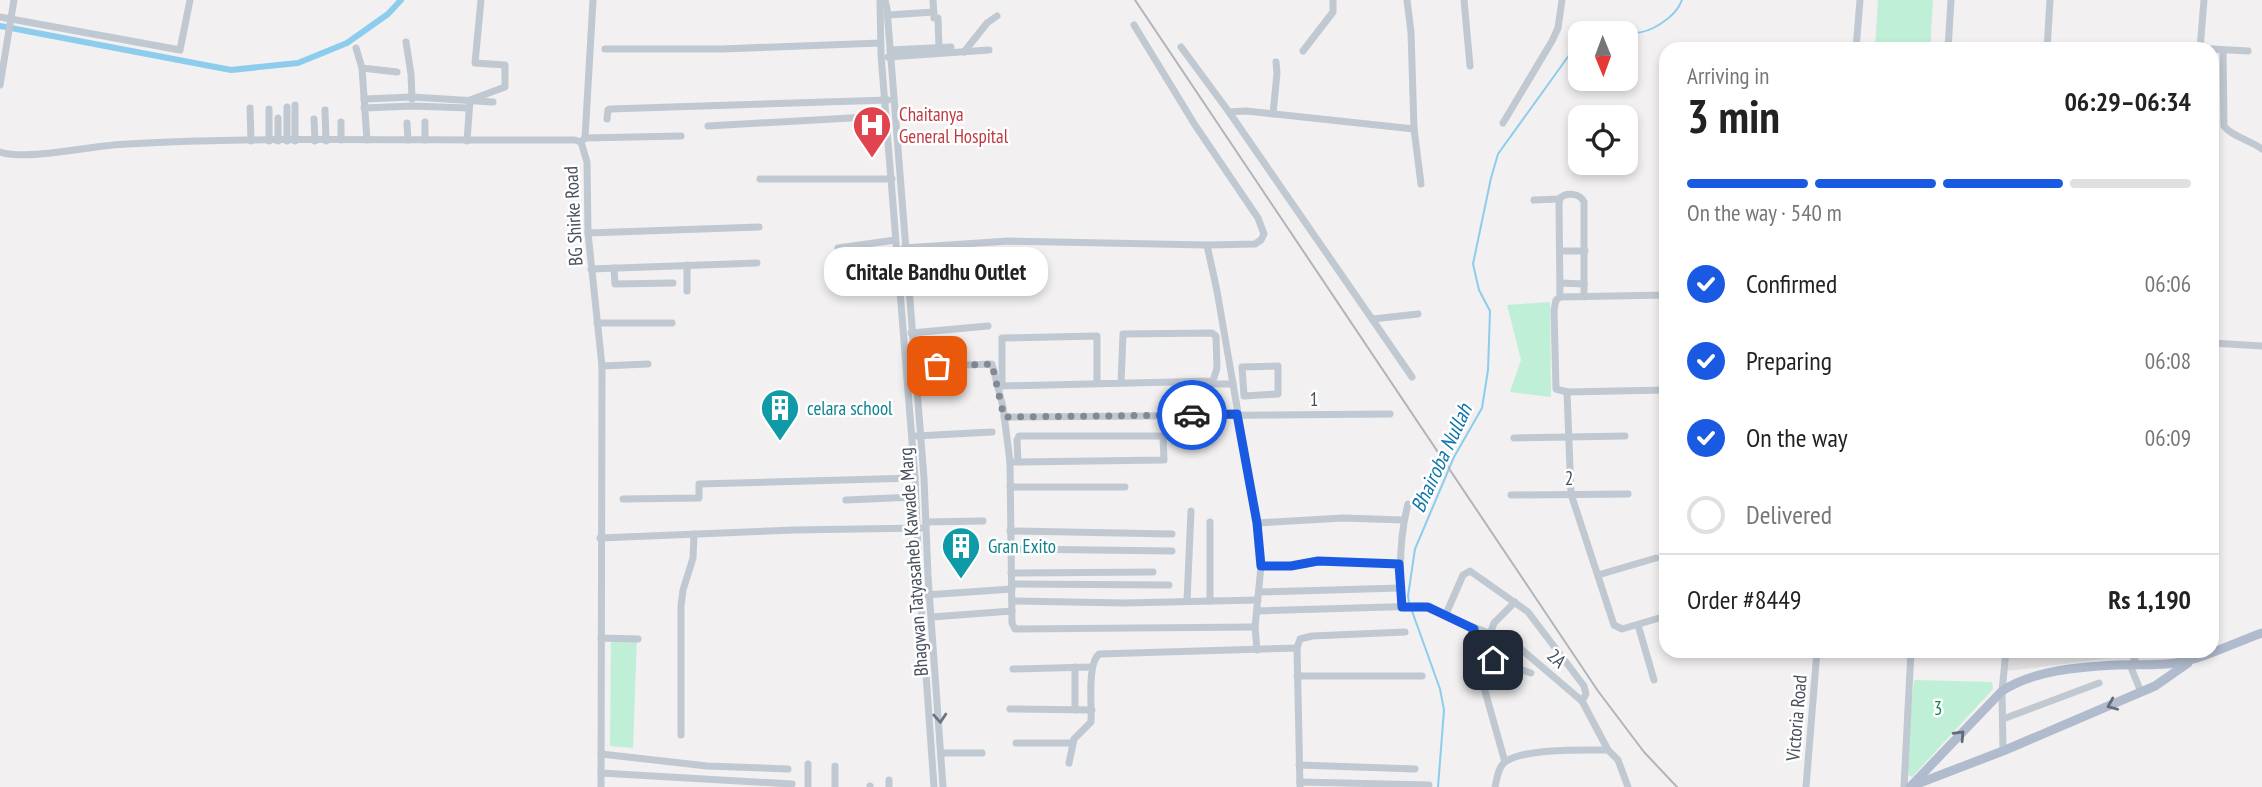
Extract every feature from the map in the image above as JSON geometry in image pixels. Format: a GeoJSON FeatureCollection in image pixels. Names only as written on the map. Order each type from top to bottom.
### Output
{"type":"FeatureCollection","features":[{"type":"Feature","properties":{"kind":"main road"},"geometry":{"type":"LineString","coordinates":[[2219,649],[2262,633]]}},
{"type":"Feature","properties":{"kind":"main road"},"geometry":{"type":"LineString","coordinates":[[1909,786],[2002,691],[2015,682],[2043,674],[2088,667],[2174,663],[2192,659]]}},
{"type":"Feature","properties":{"kind":"main road"},"geometry":{"type":"LineString","coordinates":[[1909,786],[2003,751],[2155,686],[2192,659]]}},
{"type":"Feature","properties":{"kind":"street"},"geometry":{"type":"LineString","coordinates":[[0,85],[14,0]]}},
{"type":"Feature","properties":{"kind":"street"},"geometry":{"type":"LineString","coordinates":[[0,18],[180,50],[190,0]]}},
{"type":"Feature","properties":{"kind":"street"},"geometry":{"type":"LineString","coordinates":[[364,99],[411,97],[470,104],[505,87],[505,65],[475,63],[481,0]]}},
{"type":"Feature","properties":{"kind":"street"},"geometry":{"type":"LineString","coordinates":[[593,0],[583,140],[681,136]]}},
{"type":"Feature","properties":{"kind":"street","name":"Bhagwan Tatyasaheb Kawade Marg"},"geometry":{"type":"LineString","coordinates":[[882,0],[890,53],[890,99],[887,116],[915,497],[923,526]]}},
{"type":"Feature","properties":{"kind":"street"},"geometry":{"type":"LineString","coordinates":[[933,0],[934,18],[938,18],[939,48]]}},
{"type":"Feature","properties":{"kind":"street"},"geometry":{"type":"LineString","coordinates":[[1303,51],[1333,12],[1333,0]]}},
{"type":"Feature","properties":{"kind":"street"},"geometry":{"type":"LineString","coordinates":[[1407,0],[1421,184]]}},
{"type":"Feature","properties":{"kind":"street"},"geometry":{"type":"LineString","coordinates":[[1464,0],[1470,66]]}},
{"type":"Feature","properties":{"kind":"street"},"geometry":{"type":"LineString","coordinates":[[1503,123],[1558,29],[1562,0]]}},
{"type":"Feature","properties":{"kind":"street"},"geometry":{"type":"LineString","coordinates":[[1857,42],[1860,0]]}},
{"type":"Feature","properties":{"kind":"street"},"geometry":{"type":"LineString","coordinates":[[1948,42],[1951,0]]}},
{"type":"Feature","properties":{"kind":"street"},"geometry":{"type":"LineString","coordinates":[[2047,42],[2050,0]]}},
{"type":"Feature","properties":{"kind":"street"},"geometry":{"type":"LineString","coordinates":[[2201,42],[2204,0]]}},
{"type":"Feature","properties":{"kind":"street"},"geometry":{"type":"LineString","coordinates":[[885,11],[934,12]]}},
{"type":"Feature","properties":{"kind":"street","name":"Bhagwan Tatyasaheb Kawade Marg"},"geometry":{"type":"LineString","coordinates":[[885,11],[880,43],[881,57],[898,144],[920,435],[934,787]]}},
{"type":"Feature","properties":{"kind":"street"},"geometry":{"type":"LineString","coordinates":[[964,52],[987,23],[997,16]]}},
{"type":"Feature","properties":{"kind":"street"},"geometry":{"type":"LineString","coordinates":[[845,263],[896,253],[905,248],[1007,240],[1207,245],[1255,244],[1261,240],[1263,228],[1195,125],[1134,25]]}},
{"type":"Feature","properties":{"kind":"street"},"geometry":{"type":"LineString","coordinates":[[406,42],[412,106]]}},
{"type":"Feature","properties":{"kind":"street"},"geometry":{"type":"LineString","coordinates":[[605,49],[721,49],[880,43]]}},
{"type":"Feature","properties":{"kind":"street"},"geometry":{"type":"LineString","coordinates":[[881,57],[890,53],[951,47]]}},
{"type":"Feature","properties":{"kind":"street"},"geometry":{"type":"LineString","coordinates":[[1181,47],[1412,377]]}},
{"type":"Feature","properties":{"kind":"street"},"geometry":{"type":"LineString","coordinates":[[356,48],[362,68],[367,140]]}},
{"type":"Feature","properties":{"kind":"street"},"geometry":{"type":"LineString","coordinates":[[890,53],[989,50]]}},
{"type":"Feature","properties":{"kind":"street"},"geometry":{"type":"LineString","coordinates":[[2219,50],[2248,51]]}},
{"type":"Feature","properties":{"kind":"street"},"geometry":{"type":"LineString","coordinates":[[2223,50],[2224,127],[2231,134],[2244,137],[2262,149]]}},
{"type":"Feature","properties":{"kind":"street"},"geometry":{"type":"LineString","coordinates":[[1272,114],[1276,62]]}},
{"type":"Feature","properties":{"kind":"street"},"geometry":{"type":"LineString","coordinates":[[362,68],[397,72]]}},
{"type":"Feature","properties":{"kind":"street"},"geometry":{"type":"LineString","coordinates":[[607,119],[610,109],[890,99]]}},
{"type":"Feature","properties":{"kind":"street"},"geometry":{"type":"LineString","coordinates":[[364,108],[493,102]]}},
{"type":"Feature","properties":{"kind":"street"},"geometry":{"type":"LineString","coordinates":[[467,141],[470,104]]}},
{"type":"Feature","properties":{"kind":"street"},"geometry":{"type":"LineString","coordinates":[[291,106],[291,141]]}},
{"type":"Feature","properties":{"kind":"street"},"geometry":{"type":"LineString","coordinates":[[250,108],[251,141]]}},
{"type":"Feature","properties":{"kind":"street"},"geometry":{"type":"LineString","coordinates":[[269,109],[269,141]]}},
{"type":"Feature","properties":{"kind":"street"},"geometry":{"type":"LineString","coordinates":[[325,110],[326,141]]}},
{"type":"Feature","properties":{"kind":"street"},"geometry":{"type":"LineString","coordinates":[[1229,112],[1415,129]]}},
{"type":"Feature","properties":{"kind":"street"},"geometry":{"type":"LineString","coordinates":[[708,126],[887,116]]}},
{"type":"Feature","properties":{"kind":"street"},"geometry":{"type":"LineString","coordinates":[[278,118],[278,141]]}},
{"type":"Feature","properties":{"kind":"street"},"geometry":{"type":"LineString","coordinates":[[314,119],[315,141]]}},
{"type":"Feature","properties":{"kind":"street"},"geometry":{"type":"LineString","coordinates":[[341,121],[341,140]]}},
{"type":"Feature","properties":{"kind":"street"},"geometry":{"type":"LineString","coordinates":[[425,122],[425,140]]}},
{"type":"Feature","properties":{"kind":"street"},"geometry":{"type":"LineString","coordinates":[[407,123],[408,140]]}},
{"type":"Feature","properties":{"kind":"street","name":"BG Shirke Road"},"geometry":{"type":"LineString","coordinates":[[0,152],[23,155],[126,144],[251,141],[583,140],[587,162],[588,233],[602,366],[601,787]]}},
{"type":"Feature","properties":{"kind":"street"},"geometry":{"type":"LineString","coordinates":[[889,144],[898,144]]}},
{"type":"Feature","properties":{"kind":"street"},"geometry":{"type":"LineString","coordinates":[[760,179],[892,179]]}},
{"type":"Feature","properties":{"kind":"street"},"geometry":{"type":"LineString","coordinates":[[1534,200],[1560,200],[1567,194],[1582,198],[1584,297]]}},
{"type":"Feature","properties":{"kind":"street"},"geometry":{"type":"LineString","coordinates":[[1560,200],[1560,297],[1555,305],[1555,386],[1559,391],[1567,392],[1659,390]]}},
{"type":"Feature","properties":{"kind":"street"},"geometry":{"type":"LineString","coordinates":[[588,233],[759,227]]}},
{"type":"Feature","properties":{"kind":"street"},"geometry":{"type":"LineString","coordinates":[[838,248],[895,240]]}},
{"type":"Feature","properties":{"kind":"street"},"geometry":{"type":"LineString","coordinates":[[1207,245],[1257,523],[1261,566],[1255,627],[1257,650]]}},
{"type":"Feature","properties":{"kind":"street"},"geometry":{"type":"LineString","coordinates":[[1561,251],[1584,251]]}},
{"type":"Feature","properties":{"kind":"street"},"geometry":{"type":"LineString","coordinates":[[591,268],[757,263]]}},
{"type":"Feature","properties":{"kind":"street"},"geometry":{"type":"LineString","coordinates":[[687,265],[687,291]]}},
{"type":"Feature","properties":{"kind":"street"},"geometry":{"type":"LineString","coordinates":[[614,268],[615,284],[673,283]]}},
{"type":"Feature","properties":{"kind":"street"},"geometry":{"type":"LineString","coordinates":[[907,271],[981,268]]}},
{"type":"Feature","properties":{"kind":"street"},"geometry":{"type":"LineString","coordinates":[[908,286],[984,282]]}},
{"type":"Feature","properties":{"kind":"street"},"geometry":{"type":"LineString","coordinates":[[1560,283],[1584,284]]}},
{"type":"Feature","properties":{"kind":"street"},"geometry":{"type":"LineString","coordinates":[[1560,297],[1659,295]]}},
{"type":"Feature","properties":{"kind":"street"},"geometry":{"type":"LineString","coordinates":[[1373,319],[1418,314]]}},
{"type":"Feature","properties":{"kind":"street"},"geometry":{"type":"LineString","coordinates":[[597,323],[672,323]]}},
{"type":"Feature","properties":{"kind":"street"},"geometry":{"type":"LineString","coordinates":[[911,333],[988,326]]}},
{"type":"Feature","properties":{"kind":"street"},"geometry":{"type":"LineString","coordinates":[[1097,384],[1097,336],[1002,338],[1002,386],[1097,384],[1213,381],[1217,368],[1216,336],[1212,333],[1123,334],[1121,383]]}},
{"type":"Feature","properties":{"kind":"street"},"geometry":{"type":"LineString","coordinates":[[2219,343],[2262,346]]}},
{"type":"Feature","properties":{"kind":"street"},"geometry":{"type":"LineString","coordinates":[[602,366],[648,364]]}},
{"type":"Feature","properties":{"kind":"street"},"geometry":{"type":"LineString","coordinates":[[992,364],[1014,462]]}},
{"type":"Feature","properties":{"kind":"street"},"geometry":{"type":"LineString","coordinates":[[906,368],[1003,364]]}},
{"type":"Feature","properties":{"kind":"street"},"geometry":{"type":"LineString","coordinates":[[1278,366],[1278,394],[1244,396],[1242,376],[1241,367],[1278,366]]}},
{"type":"Feature","properties":{"kind":"street"},"geometry":{"type":"LineString","coordinates":[[998,387],[1232,380],[1242,376]]}},
{"type":"Feature","properties":{"kind":"street"},"geometry":{"type":"LineString","coordinates":[[1567,392],[1571,494],[1614,625],[1622,629],[1659,618]]}},
{"type":"Feature","properties":{"kind":"street","name":"1"},"geometry":{"type":"LineString","coordinates":[[1004,417],[1390,414]]}},
{"type":"Feature","properties":{"kind":"street"},"geometry":{"type":"LineString","coordinates":[[911,436],[992,432]]}},
{"type":"Feature","properties":{"kind":"street"},"geometry":{"type":"LineString","coordinates":[[1014,462],[1164,460],[1163,436],[1019,436],[1017,440],[1010,487],[1013,628],[1255,627]]}},
{"type":"Feature","properties":{"kind":"street"},"geometry":{"type":"LineString","coordinates":[[1514,438],[1625,436]]}},
{"type":"Feature","properties":{"kind":"street"},"geometry":{"type":"LineString","coordinates":[[623,499],[699,498],[699,484],[915,478]]}},
{"type":"Feature","properties":{"kind":"street"},"geometry":{"type":"LineString","coordinates":[[1010,487],[1125,486]]}},
{"type":"Feature","properties":{"kind":"street","name":"2"},"geometry":{"type":"LineString","coordinates":[[1511,495],[1628,494]]}},
{"type":"Feature","properties":{"kind":"street"},"geometry":{"type":"LineString","coordinates":[[846,500],[915,497]]}},
{"type":"Feature","properties":{"kind":"street"},"geometry":{"type":"LineString","coordinates":[[1404,607],[1399,564],[1408,504]]}},
{"type":"Feature","properties":{"kind":"street"},"geometry":{"type":"LineString","coordinates":[[1187,601],[1191,510]]}},
{"type":"Feature","properties":{"kind":"street"},"geometry":{"type":"LineString","coordinates":[[1257,523],[1343,518],[1404,520]]}},
{"type":"Feature","properties":{"kind":"street"},"geometry":{"type":"LineString","coordinates":[[600,538],[923,526],[983,521]]}},
{"type":"Feature","properties":{"kind":"street"},"geometry":{"type":"LineString","coordinates":[[1210,522],[1210,601]]}},
{"type":"Feature","properties":{"kind":"street"},"geometry":{"type":"LineString","coordinates":[[1010,531],[1172,534]]}},
{"type":"Feature","properties":{"kind":"street"},"geometry":{"type":"LineString","coordinates":[[681,735],[681,606],[683,590],[694,558],[694,534]]}},
{"type":"Feature","properties":{"kind":"street"},"geometry":{"type":"LineString","coordinates":[[1010,549],[1172,551]]}},
{"type":"Feature","properties":{"kind":"street"},"geometry":{"type":"LineString","coordinates":[[1598,575],[1656,558]]}},
{"type":"Feature","properties":{"kind":"street"},"geometry":{"type":"LineString","coordinates":[[1261,566],[1291,566],[1318,561],[1399,564]]}},
{"type":"Feature","properties":{"kind":"street"},"geometry":{"type":"LineString","coordinates":[[1446,614],[1463,575],[1468,571],[1528,612],[1584,686],[1586,694],[1582,701]]}},
{"type":"Feature","properties":{"kind":"street"},"geometry":{"type":"LineString","coordinates":[[1011,573],[1153,572]]}},
{"type":"Feature","properties":{"kind":"street"},"geometry":{"type":"LineString","coordinates":[[925,595],[1012,587],[1169,584]]}},
{"type":"Feature","properties":{"kind":"street"},"geometry":{"type":"LineString","coordinates":[[1012,601],[1210,601],[1400,588]]}},
{"type":"Feature","properties":{"kind":"street","name":"Bhagwan Tatyasaheb Kawade Marg"},"geometry":{"type":"LineString","coordinates":[[925,595],[932,617],[943,787]]}},
{"type":"Feature","properties":{"kind":"street"},"geometry":{"type":"LineString","coordinates":[[1490,634],[1494,623],[1515,601]]}},
{"type":"Feature","properties":{"kind":"street","name":"2A"},"geometry":{"type":"LineString","coordinates":[[1256,611],[1428,607],[1474,629],[1515,644],[1582,701],[1608,750],[1618,760],[1628,787]]}},
{"type":"Feature","properties":{"kind":"street"},"geometry":{"type":"LineString","coordinates":[[932,617],[1012,611]]}},
{"type":"Feature","properties":{"kind":"street"},"geometry":{"type":"LineString","coordinates":[[1638,625],[1654,680]]}},
{"type":"Feature","properties":{"kind":"street"},"geometry":{"type":"LineString","coordinates":[[1474,629],[1471,640],[1505,762]]}},
{"type":"Feature","properties":{"kind":"street"},"geometry":{"type":"LineString","coordinates":[[1405,632],[1304,636],[1300,639],[1297,648],[1300,784],[1429,785]]}},
{"type":"Feature","properties":{"kind":"street"},"geometry":{"type":"LineString","coordinates":[[601,638],[638,639]]}},
{"type":"Feature","properties":{"kind":"street"},"geometry":{"type":"LineString","coordinates":[[1069,763],[1073,743],[1091,722],[1095,657],[1104,653],[1297,648]]}},
{"type":"Feature","properties":{"kind":"street"},"geometry":{"type":"LineString","coordinates":[[1475,653],[1531,673]]}},
{"type":"Feature","properties":{"kind":"street","name":"Victoria Road"},"geometry":{"type":"LineString","coordinates":[[1806,787],[1816,658]]}},
{"type":"Feature","properties":{"kind":"street"},"geometry":{"type":"LineString","coordinates":[[1909,786],[1911,658]]}},
{"type":"Feature","properties":{"kind":"street"},"geometry":{"type":"LineString","coordinates":[[2003,751],[2002,691],[2005,658]]}},
{"type":"Feature","properties":{"kind":"street"},"geometry":{"type":"LineString","coordinates":[[2132,658],[2141,692]]}},
{"type":"Feature","properties":{"kind":"street"},"geometry":{"type":"LineString","coordinates":[[1075,667],[1075,710]]}},
{"type":"Feature","properties":{"kind":"street"},"geometry":{"type":"LineString","coordinates":[[1013,669],[1093,667]]}},
{"type":"Feature","properties":{"kind":"street"},"geometry":{"type":"LineString","coordinates":[[1297,676],[1422,676]]}},
{"type":"Feature","properties":{"kind":"street"},"geometry":{"type":"LineString","coordinates":[[928,681],[937,680]]}},
{"type":"Feature","properties":{"kind":"street"},"geometry":{"type":"LineString","coordinates":[[2003,719],[2099,683]]}},
{"type":"Feature","properties":{"kind":"street"},"geometry":{"type":"LineString","coordinates":[[1010,709],[1092,710]]}},
{"type":"Feature","properties":{"kind":"street"},"geometry":{"type":"LineString","coordinates":[[1016,743],[1073,743]]}},
{"type":"Feature","properties":{"kind":"street"},"geometry":{"type":"LineString","coordinates":[[1495,787],[1500,768],[1505,762],[1538,753],[1608,750]]}},
{"type":"Feature","properties":{"kind":"street"},"geometry":{"type":"LineString","coordinates":[[942,753],[982,753]]}},
{"type":"Feature","properties":{"kind":"street"},"geometry":{"type":"LineString","coordinates":[[601,754],[707,766],[788,769]]}},
{"type":"Feature","properties":{"kind":"street"},"geometry":{"type":"LineString","coordinates":[[808,764],[808,787]]}},
{"type":"Feature","properties":{"kind":"street"},"geometry":{"type":"LineString","coordinates":[[1299,765],[1415,769]]}},
{"type":"Feature","properties":{"kind":"street"},"geometry":{"type":"LineString","coordinates":[[835,766],[835,787]]}},
{"type":"Feature","properties":{"kind":"street"},"geometry":{"type":"LineString","coordinates":[[601,774],[792,784]]}},
{"type":"Feature","properties":{"kind":"shaded area"},"geometry":{"type":"Polygon","coordinates":[[[2008,658],[2111,658],[2007,671],[2008,658]]]}},
{"type":"Feature","properties":{"kind":"green space"},"geometry":{"type":"Polygon","coordinates":[[[1878,0],[1933,0],[1930,42],[1875,42],[1878,0]]]}},
{"type":"Feature","properties":{"kind":"green space"},"geometry":{"type":"Polygon","coordinates":[[[1550,302],[1551,397],[1510,392],[1521,360],[1507,305],[1550,302]]]}},
{"type":"Feature","properties":{"kind":"green space"},"geometry":{"type":"Polygon","coordinates":[[[611,637],[637,637],[633,748],[610,746],[611,637]]]}},
{"type":"Feature","properties":{"kind":"green space","name":"3"},"geometry":{"type":"Polygon","coordinates":[[[1914,680],[1992,682],[1993,689],[1912,777],[1905,773],[1914,680]]]}},
{"type":"Feature","properties":{"kind":"waterway"},"geometry":{"type":"LineString","coordinates":[[0,26],[231,70],[298,63],[347,43],[388,14],[401,0]]}},
{"type":"Feature","properties":{"kind":"waterway","name":"Bhairoba Nullah"},"geometry":{"type":"LineString","coordinates":[[1638,33],[1647,31],[1668,18],[1682,0]]}},
{"type":"Feature","properties":{"kind":"waterway","name":"Bhairoba Nullah"},"geometry":{"type":"LineString","coordinates":[[1409,602],[1415,549],[1454,457],[1482,408],[1488,370],[1490,311],[1479,290],[1473,264],[1491,178],[1498,154],[1568,57]]}},
{"type":"Feature","properties":{"kind":"waterway","name":"Bhairoba Nullah"},"geometry":{"type":"LineString","coordinates":[[1412,611],[1440,689],[1444,710],[1438,787]]}},
{"type":"Feature","properties":{"kind":"railway"},"geometry":{"type":"LineString","coordinates":[[1135,0],[1598,691],[1644,752],[1677,787]]}},
{"type":"Feature","properties":{"kind":"way so far"},"geometry":{"type":"LineString","coordinates":[[937,366],[992,364],[1004,417],[1192,415]]}},
{"type":"Feature","properties":{"kind":"place","name":"Chaitanya General Hospital"},"geometry":{"type":"Point","coordinates":[872,159]}},
{"type":"Feature","properties":{"kind":"place","name":"Chitale Bandhu Outlet"},"geometry":{"type":"Point","coordinates":[937,366]}},
{"type":"Feature","properties":{"kind":"place","name":"celara school"},"geometry":{"type":"Point","coordinates":[780,442]}},
{"type":"Feature","properties":{"kind":"place","name":"Gran Exito"},"geometry":{"type":"Point","coordinates":[961,580]}},
{"type":"Feature","properties":{"kind":"route"},"geometry":{"type":"LineString","coordinates":[[1192,415],[1237,414],[1257,523],[1261,566],[1291,566],[1318,561],[1399,564],[1402,607],[1428,607],[1474,629],[1471,640],[1475,653],[1493,660]]}}]}
